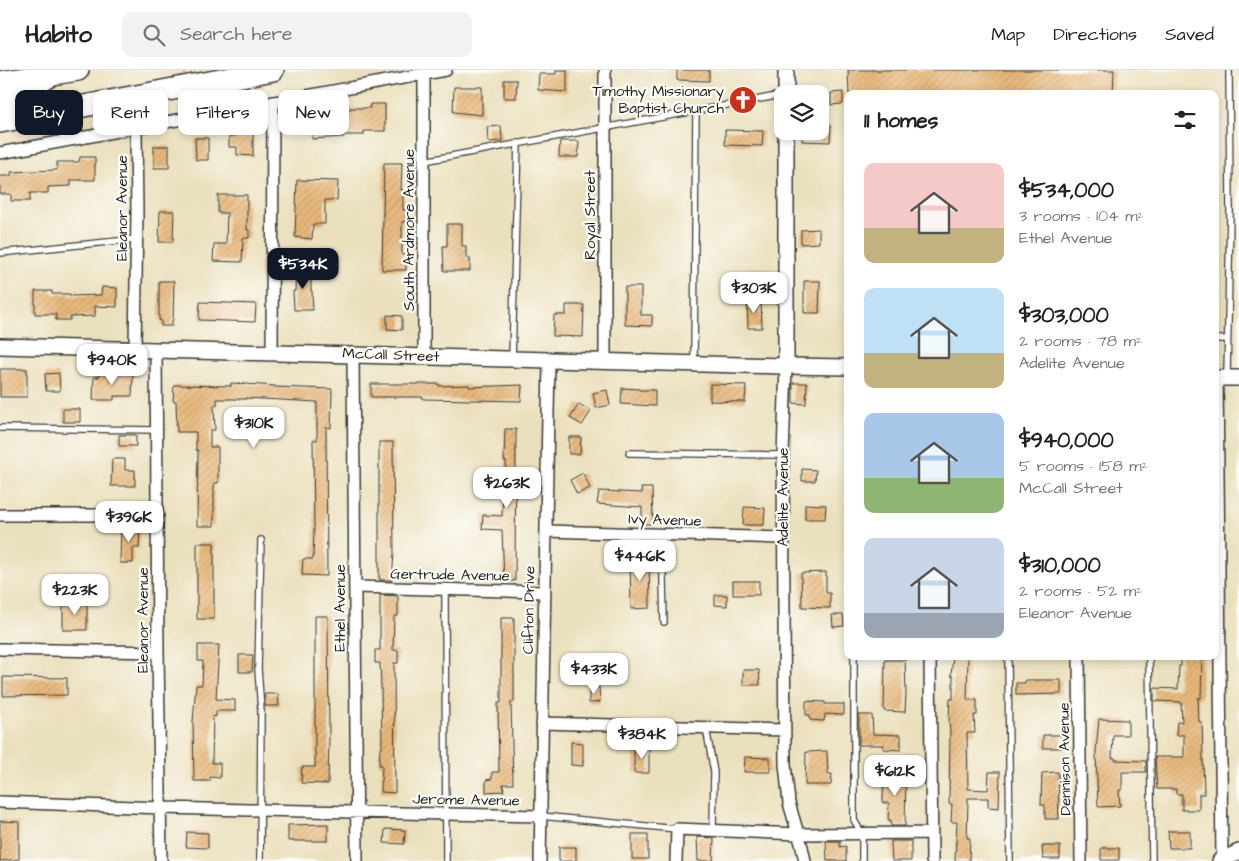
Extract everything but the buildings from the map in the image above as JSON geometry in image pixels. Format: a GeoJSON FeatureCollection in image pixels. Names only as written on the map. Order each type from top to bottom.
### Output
{"type":"FeatureCollection","features":[{"type":"Feature","properties":{"kind":"highway"},"geometry":{"type":"LineString","coordinates":[[0,82],[78,70]]}},
{"type":"Feature","properties":{"kind":"highway"},"geometry":{"type":"LineString","coordinates":[[0,122],[273,70]]}},
{"type":"Feature","properties":{"kind":"highway"},"geometry":{"type":"LineString","coordinates":[[0,104],[15,99],[54,73]]}},
{"type":"Feature","properties":{"kind":"street"},"geometry":{"type":"LineString","coordinates":[[168,122],[446,70]]}},
{"type":"Feature","properties":{"kind":"street","name":"Royal Street"},"geometry":{"type":"LineString","coordinates":[[605,70],[605,361]]}},
{"type":"Feature","properties":{"kind":"street"},"geometry":{"type":"LineString","coordinates":[[785,85],[786,70]]}},
{"type":"Feature","properties":{"kind":"street","name":"South Ardmore Avenue"},"geometry":{"type":"LineString","coordinates":[[424,74],[424,356]]}},
{"type":"Feature","properties":{"kind":"street"},"geometry":{"type":"LineString","coordinates":[[272,352],[273,102]]}},
{"type":"Feature","properties":{"kind":"street"},"geometry":{"type":"LineString","coordinates":[[0,153],[98,135]]}},
{"type":"Feature","properties":{"kind":"street","name":"Eleanor Avenue"},"geometry":{"type":"LineString","coordinates":[[135,349],[136,135]]}},
{"type":"Feature","properties":{"kind":"street","name":"Adelite Avenue"},"geometry":{"type":"LineString","coordinates":[[786,140],[783,455],[785,730],[788,794],[793,820],[805,861]]}},
{"type":"Feature","properties":{"kind":"street","name":"McCall Street"},"geometry":{"type":"LineString","coordinates":[[0,346],[844,367]]}},
{"type":"Feature","properties":{"kind":"street","name":"Eleanor Avenue"},"geometry":{"type":"LineString","coordinates":[[156,349],[161,861]]}},
{"type":"Feature","properties":{"kind":"street","name":"Ethel Avenue"},"geometry":{"type":"LineString","coordinates":[[353,354],[357,861]]}},
{"type":"Feature","properties":{"kind":"street","name":"Clifton Drive"},"geometry":{"type":"LineString","coordinates":[[540,861],[549,360]]}},
{"type":"Feature","properties":{"kind":"street"},"geometry":{"type":"LineString","coordinates":[[1225,378],[1221,861],[1239,852]]}},
{"type":"Feature","properties":{"kind":"street"},"geometry":{"type":"LineString","coordinates":[[0,515],[158,515]]}},
{"type":"Feature","properties":{"kind":"street","name":"Ivy Avenue"},"geometry":{"type":"LineString","coordinates":[[546,531],[784,538]]}},
{"type":"Feature","properties":{"kind":"street","name":"Gertrude Avenue"},"geometry":{"type":"LineString","coordinates":[[355,587],[544,592]]}},
{"type":"Feature","properties":{"kind":"street"},"geometry":{"type":"LineString","coordinates":[[0,649],[158,652]]}},
{"type":"Feature","properties":{"kind":"street"},"geometry":{"type":"LineString","coordinates":[[930,660],[932,861]]}},
{"type":"Feature","properties":{"kind":"street","name":"Dennison Avenue"},"geometry":{"type":"LineString","coordinates":[[1079,660],[1081,861]]}},
{"type":"Feature","properties":{"kind":"street"},"geometry":{"type":"LineString","coordinates":[[542,723],[785,730]]}},
{"type":"Feature","properties":{"kind":"street","name":"Jerome Avenue"},"geometry":{"type":"LineString","coordinates":[[0,802],[161,808],[541,816]]}},
{"type":"Feature","properties":{"kind":"street"},"geometry":{"type":"LineString","coordinates":[[676,861],[677,829]]}},
{"type":"Feature","properties":{"kind":"street","name":"Jerome Avenue"},"geometry":{"type":"LineString","coordinates":[[677,829],[798,834],[931,833]]}},
{"type":"Feature","properties":{"kind":"lane"},"geometry":{"type":"LineString","coordinates":[[1225,378],[1230,213],[1229,70]]}},
{"type":"Feature","properties":{"kind":"lane"},"geometry":{"type":"LineString","coordinates":[[424,161],[774,96]]}},
{"type":"Feature","properties":{"kind":"lane"},"geometry":{"type":"LineString","coordinates":[[694,363],[696,110]]}},
{"type":"Feature","properties":{"kind":"lane"},"geometry":{"type":"LineString","coordinates":[[512,358],[518,143]]}},
{"type":"Feature","properties":{"kind":"lane"},"geometry":{"type":"LineString","coordinates":[[0,253],[137,239]]}},
{"type":"Feature","properties":{"kind":"lane"},"geometry":{"type":"LineString","coordinates":[[1219,339],[1227,339]]}},
{"type":"Feature","properties":{"kind":"lane"},"geometry":{"type":"LineString","coordinates":[[0,428],[157,430]]}},
{"type":"Feature","properties":{"kind":"lane"},"geometry":{"type":"LineString","coordinates":[[629,453],[783,455]]}},
{"type":"Feature","properties":{"kind":"lane"},"geometry":{"type":"LineString","coordinates":[[662,535],[664,622]]}},
{"type":"Feature","properties":{"kind":"lane"},"geometry":{"type":"LineString","coordinates":[[260,861],[261,710],[258,669],[261,540]]}},
{"type":"Feature","properties":{"kind":"lane"},"geometry":{"type":"LineString","coordinates":[[445,590],[446,861]]}},
{"type":"Feature","properties":{"kind":"lane"},"geometry":{"type":"LineString","coordinates":[[854,660],[854,820],[862,834],[862,861]]}},
{"type":"Feature","properties":{"kind":"lane"},"geometry":{"type":"LineString","coordinates":[[1008,660],[1010,861]]}},
{"type":"Feature","properties":{"kind":"lane"},"geometry":{"type":"LineString","coordinates":[[1150,660],[1152,861]]}},
{"type":"Feature","properties":{"kind":"lane"},"geometry":{"type":"LineString","coordinates":[[706,728],[714,772],[713,830]]}},
{"type":"Feature","properties":{"kind":"lane","name":"Jerome Avenue"},"geometry":{"type":"LineString","coordinates":[[541,816],[677,829]]}},
{"type":"Feature","properties":{"kind":"place","name":"Timothy Missionary Baptist Church"},"geometry":{"type":"Point","coordinates":[743,100]}}]}
